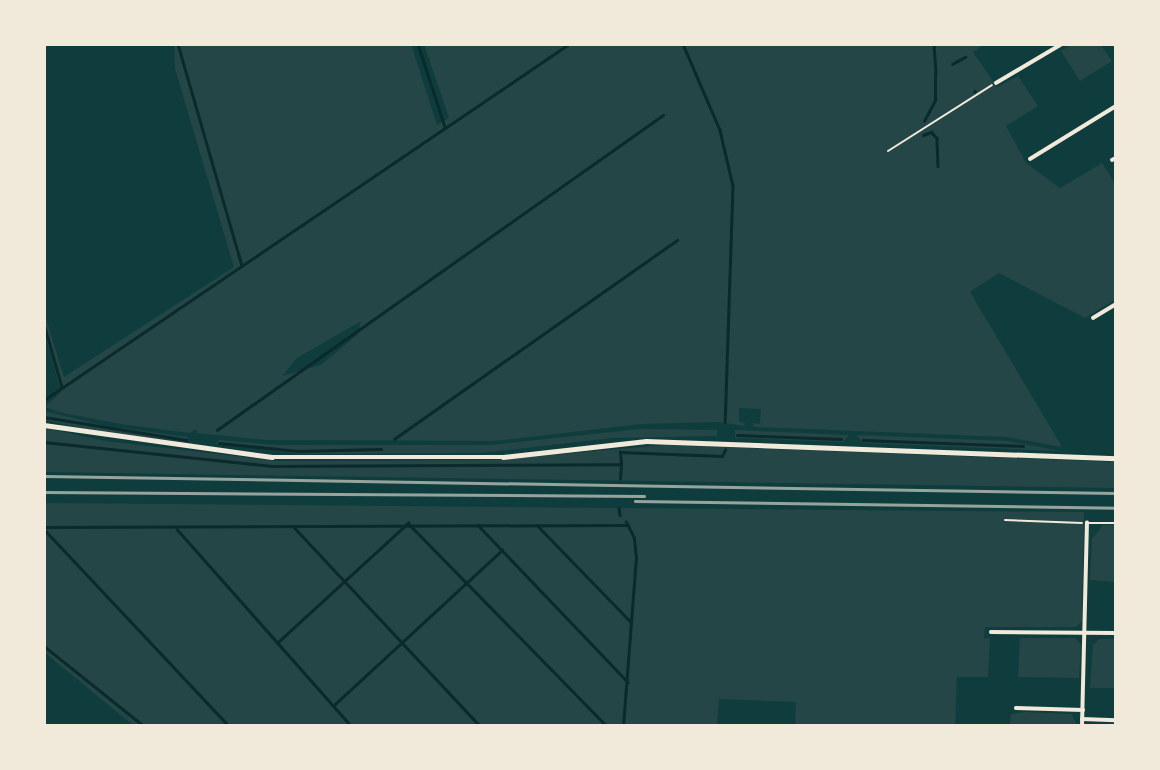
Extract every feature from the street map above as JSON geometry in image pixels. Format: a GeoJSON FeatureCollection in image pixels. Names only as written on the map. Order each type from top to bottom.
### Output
{"type":"FeatureCollection","features":[{"type":"Feature","properties":{"kind":"street"},"geometry":{"type":"LineString","coordinates":[[996,83],[1062,44]]}},
{"type":"Feature","properties":{"kind":"street"},"geometry":{"type":"LineString","coordinates":[[1030,159],[1116,106]]}},
{"type":"Feature","properties":{"kind":"street"},"geometry":{"type":"LineString","coordinates":[[1093,318],[1116,304]]}},
{"type":"Feature","properties":{"kind":"street"},"geometry":{"type":"LineString","coordinates":[[44,425],[272,457],[503,457],[646,441],[1116,458]]}},
{"type":"Feature","properties":{"kind":"street"},"geometry":{"type":"LineString","coordinates":[[1082,726],[1087,523]]}},
{"type":"Feature","properties":{"kind":"street"},"geometry":{"type":"LineString","coordinates":[[991,632],[1116,634]]}},
{"type":"Feature","properties":{"kind":"street"},"geometry":{"type":"LineString","coordinates":[[1016,708],[1083,710]]}},
{"type":"Feature","properties":{"kind":"street"},"geometry":{"type":"LineString","coordinates":[[1082,719],[1116,720]]}},
{"type":"Feature","properties":{"kind":"lane"},"geometry":{"type":"LineString","coordinates":[[1087,523],[1116,523]]}},
{"type":"Feature","properties":{"kind":"path"},"geometry":{"type":"LineString","coordinates":[[888,151],[996,83]]}},
{"type":"Feature","properties":{"kind":"path"},"geometry":{"type":"LineString","coordinates":[[1005,520],[1087,523]]}},
{"type":"Feature","properties":{"kind":"shaded area"},"geometry":{"type":"Polygon","coordinates":[[[174,44],[411,44],[437,125],[449,118],[424,44],[985,44],[973,52],[997,87],[1018,76],[1038,106],[1006,126],[1026,163],[1060,188],[1102,163],[1116,185],[1116,299],[1085,318],[999,273],[970,292],[1062,447],[1007,437],[754,427],[752,423],[760,424],[761,409],[739,408],[739,422],[745,423],[744,426],[718,422],[642,424],[494,441],[265,440],[197,433],[196,429],[189,433],[121,424],[58,412],[45,407],[61,392],[44,332],[44,312],[64,377],[234,267],[175,69],[174,44]],[[361,321],[297,358],[282,376],[321,365],[357,335],[361,321]]]}},
{"type":"Feature","properties":{"kind":"shaded area"},"geometry":{"type":"Polygon","coordinates":[[[1072,44],[1100,44],[1112,61],[1080,81],[1061,51],[1072,44]]]}},
{"type":"Feature","properties":{"kind":"shaded area"},"geometry":{"type":"Polygon","coordinates":[[[44,411],[106,426],[188,437],[186,442],[102,432],[44,420],[44,411]]]}},
{"type":"Feature","properties":{"kind":"shaded area"},"geometry":{"type":"Polygon","coordinates":[[[44,428],[106,441],[278,461],[493,460],[665,445],[1116,462],[1116,488],[44,472],[44,428]]]}},
{"type":"Feature","properties":{"kind":"shaded area"},"geometry":{"type":"Polygon","coordinates":[[[640,429],[717,430],[717,436],[612,438],[481,453],[301,454],[216,444],[219,440],[277,445],[490,445],[640,429]]]}},
{"type":"Feature","properties":{"kind":"shaded area"},"geometry":{"type":"Polygon","coordinates":[[[735,430],[849,435],[843,442],[735,438],[735,430]]]}},
{"type":"Feature","properties":{"kind":"shaded area"},"geometry":{"type":"Polygon","coordinates":[[[856,435],[1008,441],[1060,451],[863,443],[856,435]]]}},
{"type":"Feature","properties":{"kind":"shaded area"},"geometry":{"type":"Polygon","coordinates":[[[44,503],[1084,512],[1082,621],[1076,627],[985,627],[984,638],[990,638],[988,677],[957,677],[955,726],[795,726],[796,702],[719,699],[717,726],[134,726],[44,652],[44,503]]]}},
{"type":"Feature","properties":{"kind":"shaded area"},"geometry":{"type":"Polygon","coordinates":[[[1103,525],[1116,525],[1116,582],[1090,580],[1092,539],[1103,525]]]}},
{"type":"Feature","properties":{"kind":"shaded area"},"geometry":{"type":"Polygon","coordinates":[[[1020,638],[1075,638],[1081,644],[1079,678],[1018,677],[1020,638]]]}},
{"type":"Feature","properties":{"kind":"shaded area"},"geometry":{"type":"Polygon","coordinates":[[[1099,639],[1116,639],[1116,688],[1090,688],[1093,645],[1099,639]]]}},
{"type":"Feature","properties":{"kind":"shaded area"},"geometry":{"type":"Polygon","coordinates":[[[1011,714],[1072,714],[1077,726],[1010,726],[1011,714]]]}},
{"type":"Feature","properties":{"kind":"waterway"},"geometry":{"type":"LineString","coordinates":[[178,44],[242,266]]}},
{"type":"Feature","properties":{"kind":"waterway"},"geometry":{"type":"LineString","coordinates":[[418,44],[445,127]]}},
{"type":"Feature","properties":{"kind":"waterway"},"geometry":{"type":"LineString","coordinates":[[44,400],[569,44]]}},
{"type":"Feature","properties":{"kind":"waterway"},"geometry":{"type":"LineString","coordinates":[[683,44],[720,130],[733,186],[725,422]]}},
{"type":"Feature","properties":{"kind":"waterway"},"geometry":{"type":"LineString","coordinates":[[934,44],[936,73]]}},
{"type":"Feature","properties":{"kind":"waterway"},"geometry":{"type":"LineString","coordinates":[[952,64],[965,57]]}},
{"type":"Feature","properties":{"kind":"waterway"},"geometry":{"type":"LineString","coordinates":[[924,121],[935,100],[935,74]]}},
{"type":"Feature","properties":{"kind":"waterway"},"geometry":{"type":"LineString","coordinates":[[217,430],[663,115]]}},
{"type":"Feature","properties":{"kind":"waterway"},"geometry":{"type":"LineString","coordinates":[[923,135],[931,132]]}},
{"type":"Feature","properties":{"kind":"waterway"},"geometry":{"type":"LineString","coordinates":[[932,133],[937,138],[938,166]]}},
{"type":"Feature","properties":{"kind":"waterway"},"geometry":{"type":"LineString","coordinates":[[394,439],[677,240]]}},
{"type":"Feature","properties":{"kind":"waterway"},"geometry":{"type":"LineString","coordinates":[[44,324],[62,387]]}},
{"type":"Feature","properties":{"kind":"waterway"},"geometry":{"type":"LineString","coordinates":[[44,417],[186,440]]}},
{"type":"Feature","properties":{"kind":"waterway"},"geometry":{"type":"LineString","coordinates":[[737,435],[841,439]]}},
{"type":"Feature","properties":{"kind":"waterway"},"geometry":{"type":"LineString","coordinates":[[863,440],[1023,446]]}},
{"type":"Feature","properties":{"kind":"waterway"},"geometry":{"type":"LineString","coordinates":[[44,442],[272,466],[621,464],[620,452],[722,456],[725,450]]}},
{"type":"Feature","properties":{"kind":"waterway"},"geometry":{"type":"LineString","coordinates":[[219,443],[298,451],[381,449]]}},
{"type":"Feature","properties":{"kind":"waterway"},"geometry":{"type":"LineString","coordinates":[[620,479],[621,464]]}},
{"type":"Feature","properties":{"kind":"waterway"},"geometry":{"type":"LineString","coordinates":[[619,508],[620,515]]}},
{"type":"Feature","properties":{"kind":"waterway"},"geometry":{"type":"LineString","coordinates":[[623,726],[636,558],[634,538],[626,522]]}},
{"type":"Feature","properties":{"kind":"waterway"},"geometry":{"type":"LineString","coordinates":[[277,643],[408,523],[607,726]]}},
{"type":"Feature","properties":{"kind":"waterway"},"geometry":{"type":"LineString","coordinates":[[478,525],[628,682]]}},
{"type":"Feature","properties":{"kind":"waterway"},"geometry":{"type":"LineString","coordinates":[[537,525],[630,621]]}},
{"type":"Feature","properties":{"kind":"waterway"},"geometry":{"type":"LineString","coordinates":[[44,527],[628,525]]}},
{"type":"Feature","properties":{"kind":"waterway"},"geometry":{"type":"LineString","coordinates":[[293,526],[480,726]]}},
{"type":"Feature","properties":{"kind":"waterway"},"geometry":{"type":"LineString","coordinates":[[44,529],[229,726]]}},
{"type":"Feature","properties":{"kind":"waterway"},"geometry":{"type":"LineString","coordinates":[[177,529],[351,726]]}},
{"type":"Feature","properties":{"kind":"waterway"},"geometry":{"type":"LineString","coordinates":[[333,706],[502,550]]}},
{"type":"Feature","properties":{"kind":"waterway"},"geometry":{"type":"LineString","coordinates":[[44,646],[144,726]]}},
{"type":"Feature","properties":{"kind":"railway"},"geometry":{"type":"LineString","coordinates":[[44,476],[1116,493]]}},
{"type":"Feature","properties":{"kind":"railway"},"geometry":{"type":"LineString","coordinates":[[44,492],[644,496]]}},
{"type":"Feature","properties":{"kind":"railway"},"geometry":{"type":"LineString","coordinates":[[635,501],[1116,508]]}}]}
